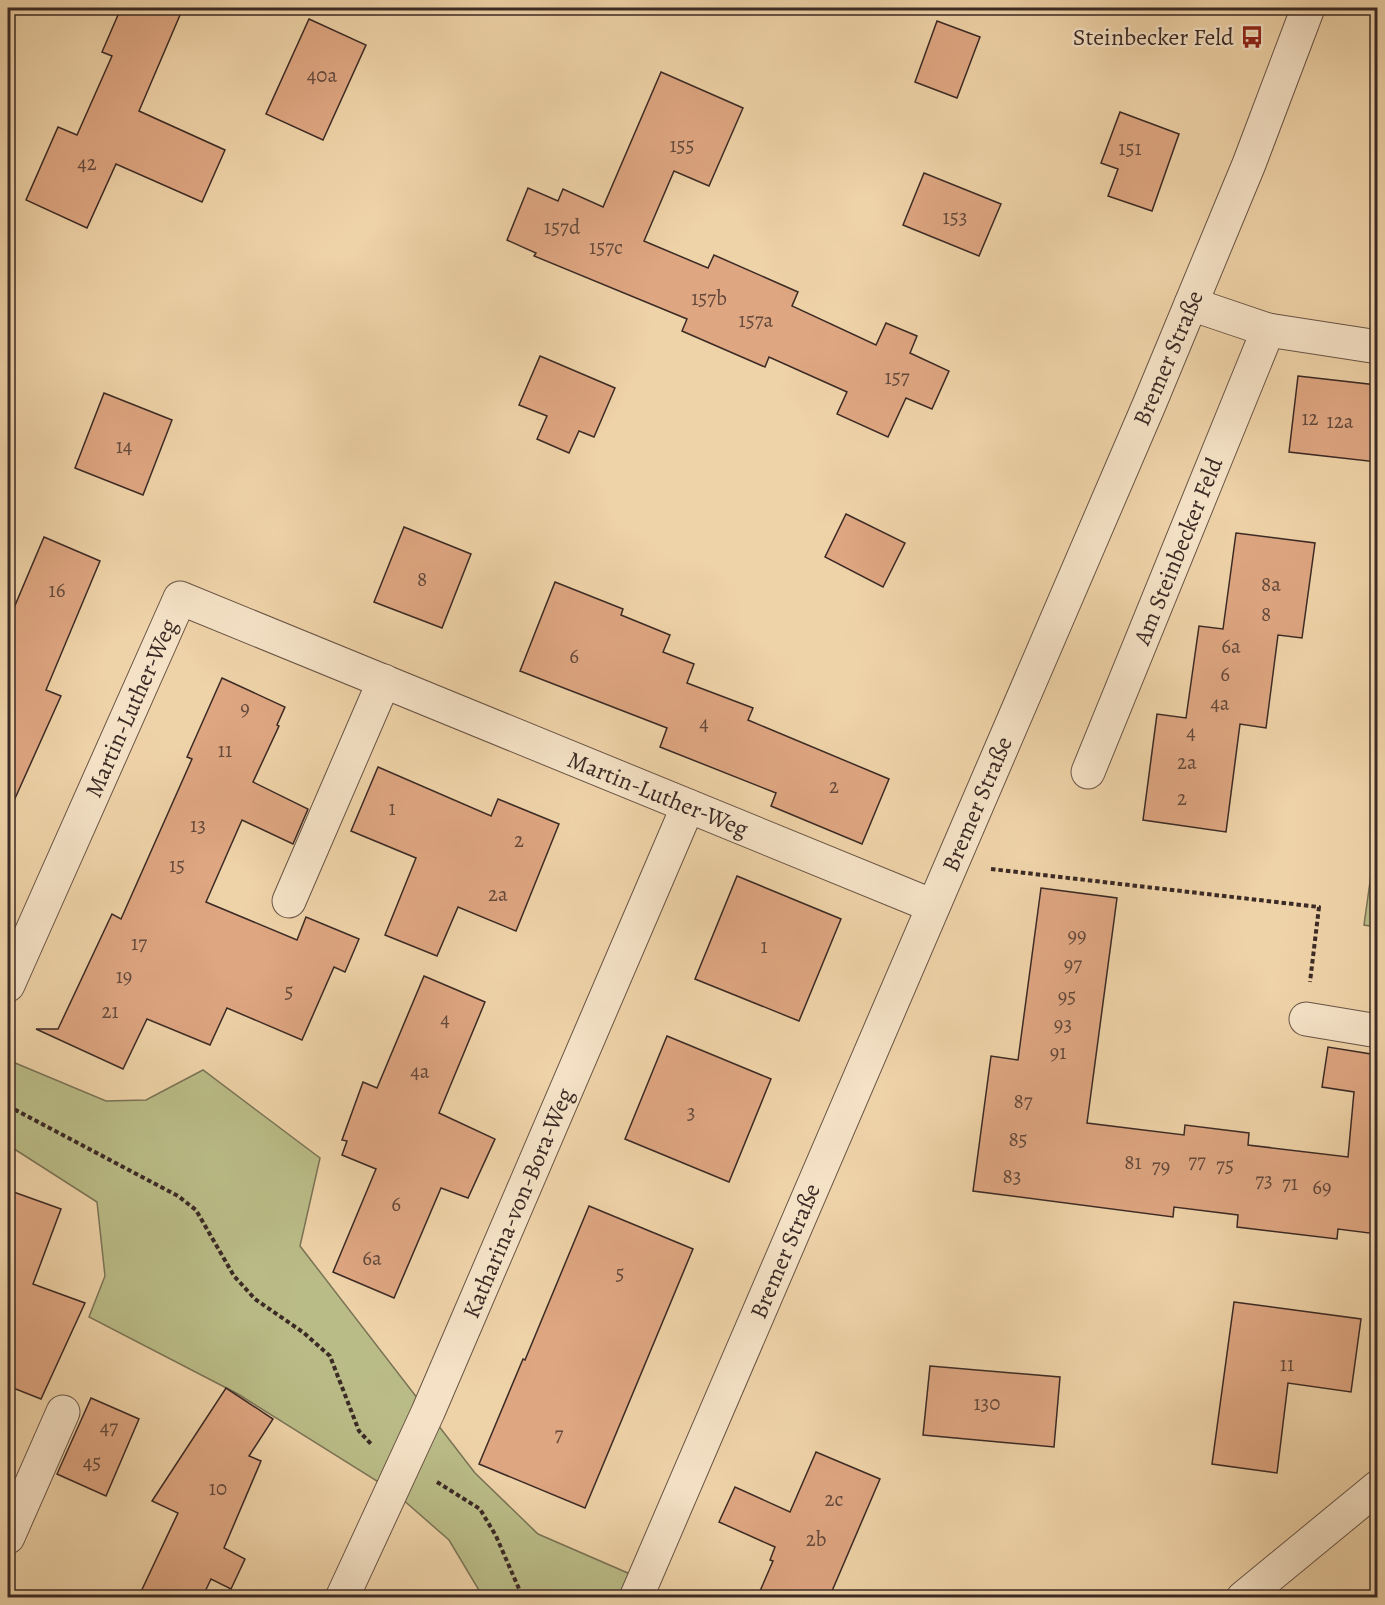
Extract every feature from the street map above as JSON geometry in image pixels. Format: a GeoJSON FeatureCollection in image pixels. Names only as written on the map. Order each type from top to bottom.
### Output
{"type":"FeatureCollection","features":[{"type":"Feature","properties":{"kind":"street","name":"Bremer Straße"},"geometry":{"type":"LineString","coordinates":[[636,1598],[1191,304],[1249,164],[1308,8]]}},
{"type":"Feature","properties":{"kind":"street"},"geometry":{"type":"LineString","coordinates":[[1191,304],[1268,330],[1377,347]]}},
{"type":"Feature","properties":{"kind":"street","name":"Am Steinbecker Feld"},"geometry":{"type":"LineString","coordinates":[[1088,771],[1268,330]]}},
{"type":"Feature","properties":{"kind":"street","name":"Martin-Luther-Weg"},"geometry":{"type":"LineString","coordinates":[[8,985],[180,598],[933,906]]}},
{"type":"Feature","properties":{"kind":"street"},"geometry":{"type":"LineString","coordinates":[[289,901],[384,681]]}},
{"type":"Feature","properties":{"kind":"street","name":"Katharina-von-Bora-Weg"},"geometry":{"type":"LineString","coordinates":[[342,1598],[405,1463],[688,806]]}},
{"type":"Feature","properties":{"kind":"street"},"geometry":{"type":"LineString","coordinates":[[1306,1019],[1377,1031]]}},
{"type":"Feature","properties":{"kind":"street"},"geometry":{"type":"LineString","coordinates":[[8,1537],[63,1412]]}},
{"type":"Feature","properties":{"kind":"street"},"geometry":{"type":"LineString","coordinates":[[1254,1594],[1377,1487]]}},
{"type":"Feature","properties":{"kind":"path"},"geometry":{"type":"LineString","coordinates":[[951,864],[1319,907],[1306,1019]]}},
{"type":"Feature","properties":{"kind":"path"},"geometry":{"type":"LineString","coordinates":[[8,1106],[177,1196],[196,1210],[234,1276],[255,1299],[304,1332],[330,1356],[359,1431],[376,1449],[405,1463],[480,1509],[496,1536],[523,1598]]}},
{"type":"Feature","properties":{"kind":"green space"},"geometry":{"type":"Polygon","coordinates":[[[1377,831],[1378,927],[1364,925],[1377,831]]]}},
{"type":"Feature","properties":{"kind":"green space"},"geometry":{"type":"Polygon","coordinates":[[[8,1060],[106,1101],[146,1100],[203,1070],[320,1158],[300,1246],[475,1473],[538,1534],[644,1580],[636,1597],[483,1597],[449,1540],[393,1491],[238,1394],[89,1317],[105,1276],[97,1202],[8,1145],[8,1060]]]}},
{"type":"Feature","properties":{"kind":"building"},"geometry":{"type":"Polygon","coordinates":[[[121,8],[183,8],[139,111],[225,150],[202,202],[116,164],[87,228],[26,200],[58,127],[77,135],[112,56],[102,52],[121,8]]]}},
{"type":"Feature","properties":{"kind":"building"},"geometry":{"type":"Polygon","coordinates":[[[309,19],[366,45],[323,140],[266,114],[309,19]]]}},
{"type":"Feature","properties":{"kind":"building"},"geometry":{"type":"Polygon","coordinates":[[[937,21],[980,37],[957,98],[915,82],[937,21]]]}},
{"type":"Feature","properties":{"kind":"building"},"geometry":{"type":"Polygon","coordinates":[[[661,72],[743,108],[709,186],[674,171],[644,241],[708,268],[714,255],[798,292],[792,306],[876,345],[886,323],[917,336],[910,353],[949,371],[932,409],[906,398],[888,437],[837,414],[847,392],[769,357],[765,367],[682,331],[687,319],[534,256],[536,253],[507,240],[528,188],[558,201],[563,189],[603,207],[661,72]]]}},
{"type":"Feature","properties":{"kind":"building"},"geometry":{"type":"Polygon","coordinates":[[[1120,112],[1179,134],[1152,211],[1108,196],[1118,169],[1101,163],[1120,112]]]}},
{"type":"Feature","properties":{"kind":"building"},"geometry":{"type":"Polygon","coordinates":[[[924,173],[1001,204],[979,256],[903,225],[924,173]]]}},
{"type":"Feature","properties":{"kind":"building"},"geometry":{"type":"Polygon","coordinates":[[[540,356],[615,388],[594,437],[579,431],[569,453],[537,439],[547,416],[519,405],[540,356]]]}},
{"type":"Feature","properties":{"kind":"building"},"geometry":{"type":"Polygon","coordinates":[[[1298,376],[1377,385],[1377,462],[1289,452],[1298,376]]]}},
{"type":"Feature","properties":{"kind":"building"},"geometry":{"type":"Polygon","coordinates":[[[104,393],[172,420],[143,495],[75,468],[104,393]]]}},
{"type":"Feature","properties":{"kind":"building"},"geometry":{"type":"Polygon","coordinates":[[[846,514],[905,543],[883,587],[825,557],[846,514]]]}},
{"type":"Feature","properties":{"kind":"building"},"geometry":{"type":"Polygon","coordinates":[[[404,527],[471,554],[442,628],[374,602],[404,527]]]}},
{"type":"Feature","properties":{"kind":"building"},"geometry":{"type":"Polygon","coordinates":[[[1236,533],[1315,543],[1302,638],[1278,635],[1266,728],[1240,724],[1226,832],[1143,820],[1157,714],[1186,718],[1199,626],[1223,629],[1236,533]]]}},
{"type":"Feature","properties":{"kind":"building"},"geometry":{"type":"Polygon","coordinates":[[[44,537],[100,561],[46,690],[61,696],[8,814],[8,622],[44,537]]]}},
{"type":"Feature","properties":{"kind":"building"},"geometry":{"type":"Polygon","coordinates":[[[555,582],[623,609],[621,615],[670,635],[663,652],[694,664],[687,683],[753,708],[748,720],[889,779],[862,844],[771,806],[776,793],[660,747],[667,728],[520,671],[555,582]]]}},
{"type":"Feature","properties":{"kind":"building"},"geometry":{"type":"Polygon","coordinates":[[[222,678],[285,707],[277,725],[279,726],[253,782],[308,809],[293,844],[242,820],[206,902],[297,940],[306,917],[359,939],[345,972],[334,967],[302,1040],[227,1008],[210,1045],[147,1019],[123,1069],[36,1029],[58,1029],[112,914],[121,919],[192,759],[187,757],[222,678]]]}},
{"type":"Feature","properties":{"kind":"building"},"geometry":{"type":"Polygon","coordinates":[[[378,767],[491,816],[498,799],[559,824],[516,931],[458,907],[437,956],[385,935],[416,858],[351,831],[378,767]]]}},
{"type":"Feature","properties":{"kind":"building"},"geometry":{"type":"Polygon","coordinates":[[[737,876],[841,919],[799,1021],[695,979],[737,876]]]}},
{"type":"Feature","properties":{"kind":"building"},"geometry":{"type":"Polygon","coordinates":[[[1041,888],[1117,898],[1087,1123],[1184,1135],[1185,1125],[1249,1133],[1248,1145],[1348,1157],[1354,1092],[1322,1087],[1328,1047],[1377,1055],[1377,1234],[1338,1229],[1337,1239],[1237,1227],[1238,1215],[1174,1207],[1173,1217],[973,1191],[991,1056],[1018,1060],[1041,888]]]}},
{"type":"Feature","properties":{"kind":"building"},"geometry":{"type":"Polygon","coordinates":[[[424,976],[485,1002],[439,1113],[495,1139],[468,1198],[441,1188],[394,1298],[333,1272],[376,1169],[342,1155],[347,1141],[342,1140],[363,1082],[377,1088],[424,976]]]}},
{"type":"Feature","properties":{"kind":"building"},"geometry":{"type":"Polygon","coordinates":[[[667,1036],[771,1079],[729,1182],[625,1139],[667,1036]]]}},
{"type":"Feature","properties":{"kind":"building"},"geometry":{"type":"Polygon","coordinates":[[[8,1190],[61,1209],[33,1284],[85,1303],[41,1399],[8,1386],[8,1190]]]}},
{"type":"Feature","properties":{"kind":"building"},"geometry":{"type":"Polygon","coordinates":[[[589,1206],[693,1249],[585,1508],[479,1464],[589,1206]]]}},
{"type":"Feature","properties":{"kind":"building"},"geometry":{"type":"Polygon","coordinates":[[[1234,1302],[1361,1319],[1351,1392],[1288,1383],[1277,1473],[1212,1464],[1234,1302]]]}},
{"type":"Feature","properties":{"kind":"building"},"geometry":{"type":"Polygon","coordinates":[[[930,1366],[1060,1377],[1054,1447],[923,1435],[930,1366]]]}},
{"type":"Feature","properties":{"kind":"building"},"geometry":{"type":"Polygon","coordinates":[[[226,1388],[273,1419],[249,1456],[261,1461],[224,1548],[245,1559],[231,1589],[211,1579],[202,1598],[138,1598],[178,1513],[152,1501],[226,1388]]]}},
{"type":"Feature","properties":{"kind":"building"},"geometry":{"type":"Polygon","coordinates":[[[91,1398],[139,1419],[106,1496],[57,1474],[91,1398]]]}},
{"type":"Feature","properties":{"kind":"building"},"geometry":{"type":"Polygon","coordinates":[[[816,1452],[880,1479],[829,1598],[757,1598],[773,1561],[770,1560],[775,1547],[719,1522],[735,1487],[790,1512],[816,1452]]]}},
{"type":"Feature","properties":{"kind":"place","name":"Steinbecker Feld"},"geometry":{"type":"Point","coordinates":[1252,37]}}]}
